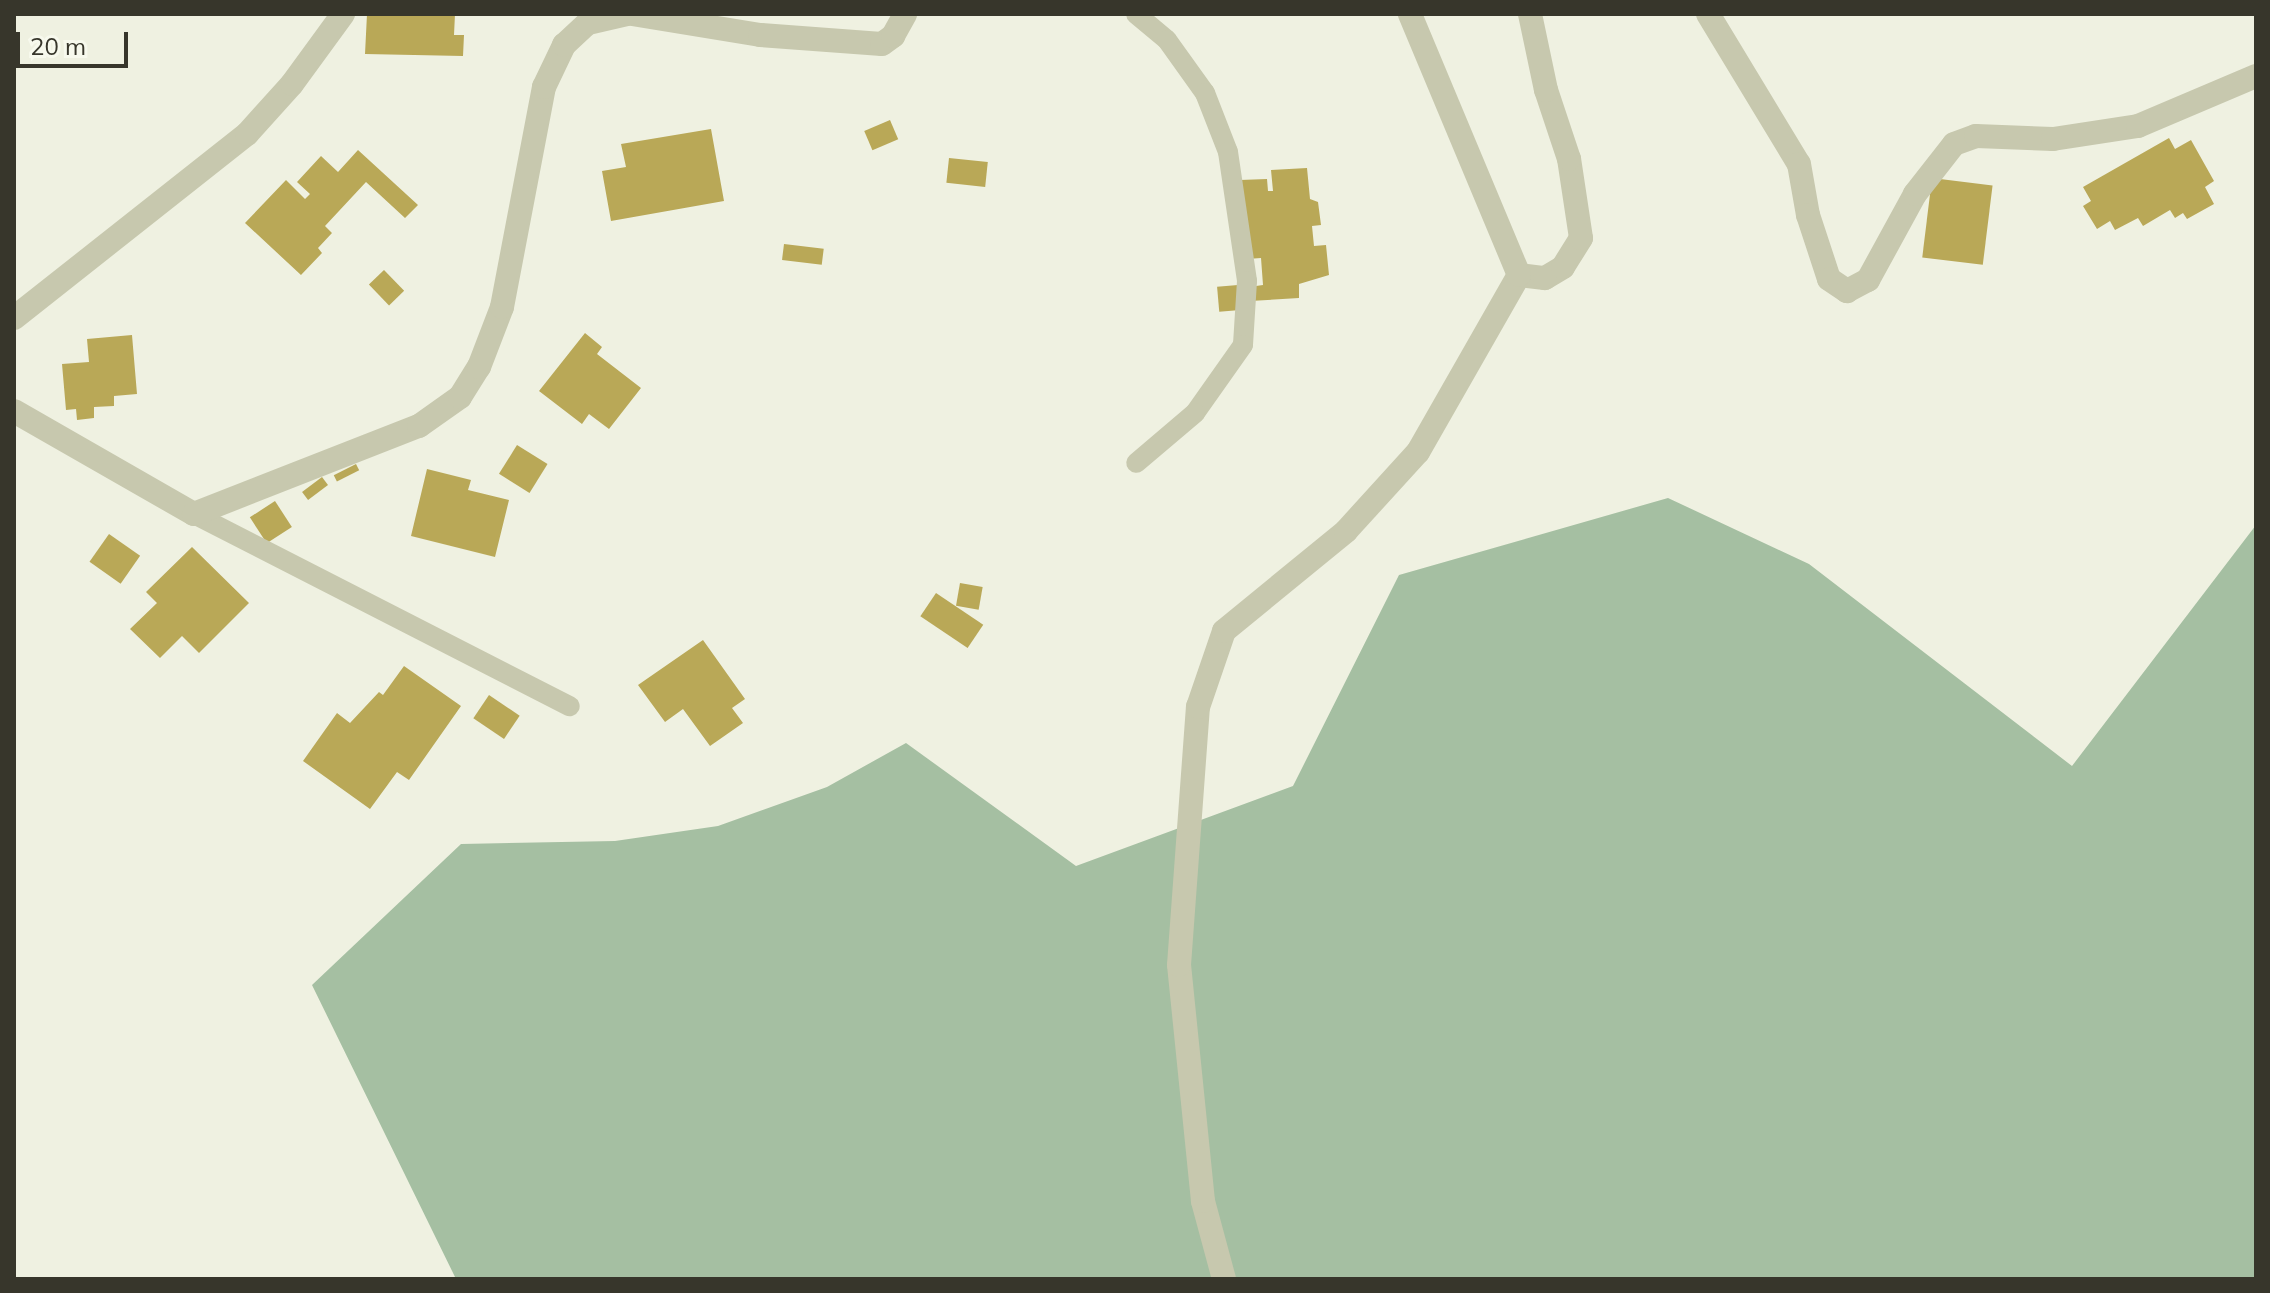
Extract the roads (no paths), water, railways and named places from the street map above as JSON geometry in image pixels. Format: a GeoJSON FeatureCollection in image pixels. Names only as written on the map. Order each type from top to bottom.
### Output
{"type":"FeatureCollection","features":[{"type":"Feature","properties":{"kind":"street"},"geometry":{"type":"LineString","coordinates":[[14,318],[247,134],[292,84],[343,14]]}},
{"type":"Feature","properties":{"kind":"street"},"geometry":{"type":"LineString","coordinates":[[14,411],[194,514],[419,426],[460,397],[479,367],[502,307],[544,87],[564,45],[588,23],[630,14],[760,35],[882,44],[893,36],[905,14]]}},
{"type":"Feature","properties":{"kind":"street"},"geometry":{"type":"LineString","coordinates":[[1410,14],[1519,275]]}},
{"type":"Feature","properties":{"kind":"street"},"geometry":{"type":"LineString","coordinates":[[1519,275],[1545,278],[1563,267],[1581,238],[1569,159],[1546,90],[1530,14]]}},
{"type":"Feature","properties":{"kind":"street"},"geometry":{"type":"LineString","coordinates":[[1708,14],[1799,164],[1808,215],[1829,279],[1847,291],[1868,280],[1915,194],[1954,144],[1976,136],[2053,139],[2138,126],[2256,76]]}},
{"type":"Feature","properties":{"kind":"street"},"geometry":{"type":"LineString","coordinates":[[1224,1279],[1203,1201],[1179,965],[1198,707],[1224,631],[1346,531],[1418,452],[1519,275]]}},
{"type":"Feature","properties":{"kind":"lane"},"geometry":{"type":"LineString","coordinates":[[1136,14],[1167,40],[1205,93],[1228,152],[1247,281],[1243,345],[1195,413],[1136,463]]}},
{"type":"Feature","properties":{"kind":"lane"},"geometry":{"type":"LineString","coordinates":[[194,514],[570,706]]}}]}
